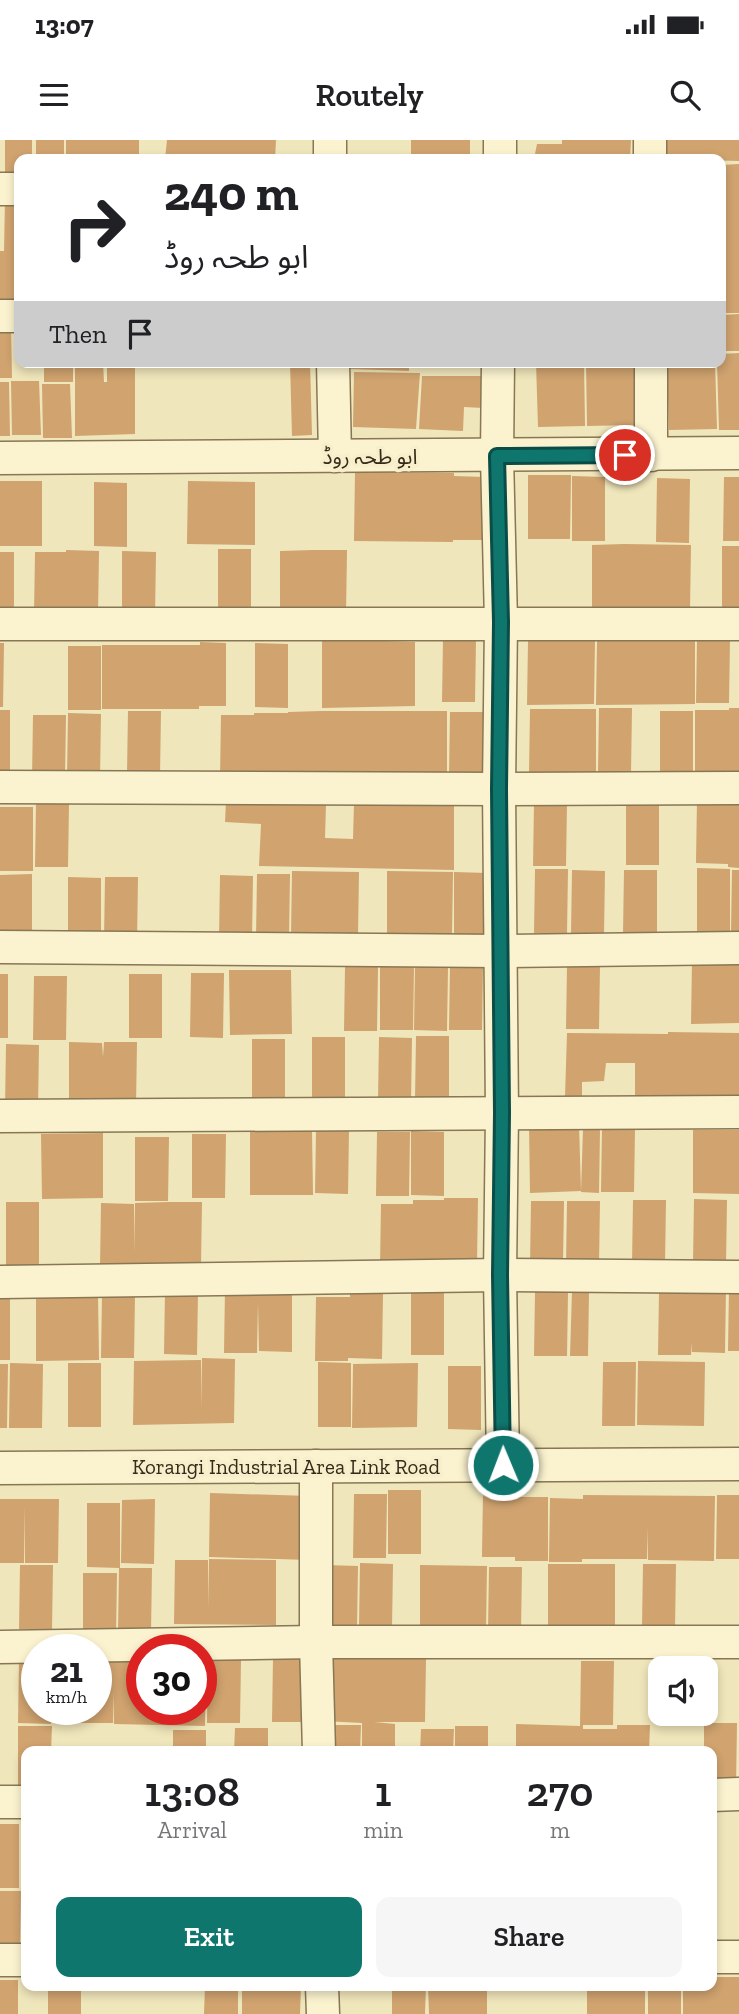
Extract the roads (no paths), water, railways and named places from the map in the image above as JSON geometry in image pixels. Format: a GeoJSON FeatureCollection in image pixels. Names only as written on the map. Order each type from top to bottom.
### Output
{"type":"FeatureCollection","features":[{"type":"Feature","properties":{"kind":"street"},"geometry":{"type":"LineString","coordinates":[[333,368],[335,456]]}},
{"type":"Feature","properties":{"kind":"street"},"geometry":{"type":"LineString","coordinates":[[498,368],[501,622],[500,1275],[503,1465]]}},
{"type":"Feature","properties":{"kind":"street"},"geometry":{"type":"LineString","coordinates":[[651,368],[651,454]]}},
{"type":"Feature","properties":{"kind":"street","name":"ابو طحہ روڈ"},"geometry":{"type":"LineString","coordinates":[[0,458],[739,453]]}},
{"type":"Feature","properties":{"kind":"street"},"geometry":{"type":"LineString","coordinates":[[0,624],[739,624]]}},
{"type":"Feature","properties":{"kind":"street"},"geometry":{"type":"LineString","coordinates":[[0,787],[739,788]]}},
{"type":"Feature","properties":{"kind":"street"},"geometry":{"type":"LineString","coordinates":[[0,947],[500,951],[739,948]]}},
{"type":"Feature","properties":{"kind":"street"},"geometry":{"type":"LineString","coordinates":[[0,1116],[739,1112]]}},
{"type":"Feature","properties":{"kind":"street"},"geometry":{"type":"LineString","coordinates":[[0,1282],[500,1275],[739,1277]]}},
{"type":"Feature","properties":{"kind":"street","name":"Korangi Industrial Area Link Road"},"geometry":{"type":"LineString","coordinates":[[0,1468],[739,1464]]}},
{"type":"Feature","properties":{"kind":"street"},"geometry":{"type":"LineString","coordinates":[[316,1466],[319,1746]]}},
{"type":"Feature","properties":{"kind":"street"},"geometry":{"type":"LineString","coordinates":[[0,1647],[316,1642],[739,1643]]}},
{"type":"Feature","properties":{"kind":"street"},"geometry":{"type":"LineString","coordinates":[[717,1794],[739,1794]]}},
{"type":"Feature","properties":{"kind":"street"},"geometry":{"type":"LineString","coordinates":[[0,1802],[21,1802]]}},
{"type":"Feature","properties":{"kind":"street"},"geometry":{"type":"LineString","coordinates":[[717,1957],[739,1957]]}},
{"type":"Feature","properties":{"kind":"street"},"geometry":{"type":"LineString","coordinates":[[0,1959],[21,1959]]}},
{"type":"Feature","properties":{"kind":"street"},"geometry":{"type":"LineString","coordinates":[[322,1991],[323,2014]]}}]}
